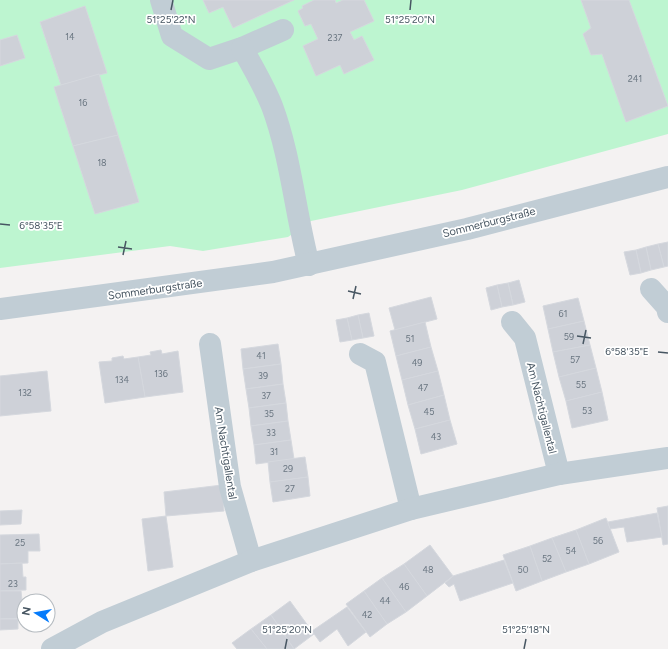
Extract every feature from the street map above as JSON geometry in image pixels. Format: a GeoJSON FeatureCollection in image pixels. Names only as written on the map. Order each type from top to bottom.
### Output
{"type":"FeatureCollection","features":[{"type":"Feature","properties":{"kind":"street"},"geometry":{"type":"LineString","coordinates":[[161,0],[172,36],[210,59],[242,48],[283,30]]}},
{"type":"Feature","properties":{"kind":"street"},"geometry":{"type":"LineString","coordinates":[[242,48],[272,106],[290,168],[302,238],[309,265]]}},
{"type":"Feature","properties":{"kind":"street","name":"Sommerburgstraße"},"geometry":{"type":"LineString","coordinates":[[0,309],[224,280],[309,265],[467,229],[668,176]]}},
{"type":"Feature","properties":{"kind":"street"},"geometry":{"type":"LineString","coordinates":[[651,289],[667,307],[668,312]]}},
{"type":"Feature","properties":{"kind":"street","name":"Am Nachtigallental"},"geometry":{"type":"LineString","coordinates":[[512,322],[525,338],[559,474]]}},
{"type":"Feature","properties":{"kind":"street","name":"Am Nachtigallental"},"geometry":{"type":"LineString","coordinates":[[210,344],[230,487],[252,561]]}},
{"type":"Feature","properties":{"kind":"street"},"geometry":{"type":"LineString","coordinates":[[360,354],[375,362],[411,509]]}},
{"type":"Feature","properties":{"kind":"street"},"geometry":{"type":"LineString","coordinates":[[52,649],[102,622],[252,561],[411,509],[559,474],[668,458]]}},
{"type":"Feature","properties":{"kind":"green space"},"geometry":{"type":"Polygon","coordinates":[[[0,0],[668,0],[668,134],[462,190],[311,221],[288,237],[203,251],[170,246],[0,268],[0,0]]]}},
{"type":"Feature","properties":{"kind":"building"},"geometry":{"type":"Polygon","coordinates":[[[203,0],[294,0],[233,28],[223,7],[209,13],[203,0]]]}},
{"type":"Feature","properties":{"kind":"building"},"geometry":{"type":"Polygon","coordinates":[[[314,0],[335,0],[336,3],[343,0],[364,0],[374,21],[350,32],[354,40],[362,36],[374,60],[344,74],[340,65],[316,76],[303,46],[318,39],[311,24],[305,26],[298,11],[303,8],[302,6],[314,0]]]}},
{"type":"Feature","properties":{"kind":"building"},"geometry":{"type":"Polygon","coordinates":[[[581,0],[629,0],[668,106],[626,122],[602,54],[591,55],[583,34],[591,28],[581,0]]]}},
{"type":"Feature","properties":{"kind":"building"},"geometry":{"type":"Polygon","coordinates":[[[85,6],[107,73],[61,85],[40,22],[85,6]]]}},
{"type":"Feature","properties":{"kind":"building"},"geometry":{"type":"Polygon","coordinates":[[[17,35],[25,58],[0,66],[0,40],[17,35]]]}},
{"type":"Feature","properties":{"kind":"building"},"geometry":{"type":"Polygon","coordinates":[[[99,74],[118,135],[73,146],[54,87],[99,74]]]}},
{"type":"Feature","properties":{"kind":"building"},"geometry":{"type":"Polygon","coordinates":[[[118,135],[139,202],[95,214],[73,146],[118,135]]]}},
{"type":"Feature","properties":{"kind":"building"},"geometry":{"type":"Polygon","coordinates":[[[668,242],[668,266],[664,267],[658,244],[668,242]]]}},
{"type":"Feature","properties":{"kind":"building"},"geometry":{"type":"Polygon","coordinates":[[[658,244],[664,267],[651,270],[646,247],[658,244]]]}},
{"type":"Feature","properties":{"kind":"building"},"geometry":{"type":"Polygon","coordinates":[[[646,247],[651,270],[641,273],[636,250],[646,247]]]}},
{"type":"Feature","properties":{"kind":"building"},"geometry":{"type":"Polygon","coordinates":[[[636,250],[641,273],[630,275],[624,252],[636,250]]]}},
{"type":"Feature","properties":{"kind":"building"},"geometry":{"type":"Polygon","coordinates":[[[519,280],[525,302],[513,305],[508,283],[519,280]]]}},
{"type":"Feature","properties":{"kind":"building"},"geometry":{"type":"Polygon","coordinates":[[[508,283],[513,305],[502,307],[497,285],[508,283]]]}},
{"type":"Feature","properties":{"kind":"building"},"geometry":{"type":"Polygon","coordinates":[[[497,285],[502,307],[491,310],[486,288],[497,285]]]}},
{"type":"Feature","properties":{"kind":"building"},"geometry":{"type":"Polygon","coordinates":[[[431,297],[437,319],[395,330],[389,308],[431,297]]]}},
{"type":"Feature","properties":{"kind":"building"},"geometry":{"type":"Polygon","coordinates":[[[578,298],[584,321],[548,329],[543,306],[578,298]]]}},
{"type":"Feature","properties":{"kind":"building"},"geometry":{"type":"Polygon","coordinates":[[[369,313],[374,336],[363,338],[358,315],[369,313]]]}},
{"type":"Feature","properties":{"kind":"building"},"geometry":{"type":"Polygon","coordinates":[[[358,315],[363,338],[352,340],[347,318],[358,315]]]}},
{"type":"Feature","properties":{"kind":"building"},"geometry":{"type":"Polygon","coordinates":[[[347,318],[352,340],[340,342],[336,320],[347,318]]]}},
{"type":"Feature","properties":{"kind":"building"},"geometry":{"type":"Polygon","coordinates":[[[584,321],[590,345],[553,352],[548,329],[584,321]]]}},
{"type":"Feature","properties":{"kind":"building"},"geometry":{"type":"Polygon","coordinates":[[[425,322],[431,347],[396,356],[390,331],[425,322]]]}},
{"type":"Feature","properties":{"kind":"building"},"geometry":{"type":"Polygon","coordinates":[[[278,344],[281,364],[243,369],[241,349],[278,344]]]}},
{"type":"Feature","properties":{"kind":"building"},"geometry":{"type":"Polygon","coordinates":[[[590,345],[596,368],[559,377],[553,352],[590,345]]]}},
{"type":"Feature","properties":{"kind":"building"},"geometry":{"type":"Polygon","coordinates":[[[431,347],[438,371],[402,380],[396,356],[431,347]]]}},
{"type":"Feature","properties":{"kind":"building"},"geometry":{"type":"Polygon","coordinates":[[[161,350],[162,354],[178,351],[183,392],[145,397],[138,357],[151,355],[150,352],[161,350]]]}},
{"type":"Feature","properties":{"kind":"building"},"geometry":{"type":"Polygon","coordinates":[[[123,356],[124,359],[138,357],[145,397],[105,403],[99,362],[112,361],[112,358],[123,356]]]}},
{"type":"Feature","properties":{"kind":"building"},"geometry":{"type":"Polygon","coordinates":[[[281,364],[283,384],[246,389],[243,369],[281,364]]]}},
{"type":"Feature","properties":{"kind":"building"},"geometry":{"type":"Polygon","coordinates":[[[596,368],[602,392],[566,401],[559,377],[596,368]]]}},
{"type":"Feature","properties":{"kind":"building"},"geometry":{"type":"Polygon","coordinates":[[[47,371],[51,411],[0,416],[0,376],[47,371]]]}},
{"type":"Feature","properties":{"kind":"building"},"geometry":{"type":"Polygon","coordinates":[[[438,371],[444,395],[408,405],[402,380],[438,371]]]}},
{"type":"Feature","properties":{"kind":"building"},"geometry":{"type":"Polygon","coordinates":[[[283,384],[286,403],[249,408],[246,389],[283,384]]]}},
{"type":"Feature","properties":{"kind":"building"},"geometry":{"type":"Polygon","coordinates":[[[602,392],[608,420],[572,428],[566,401],[602,392]]]}},
{"type":"Feature","properties":{"kind":"building"},"geometry":{"type":"Polygon","coordinates":[[[444,395],[450,420],[415,429],[408,405],[444,395]]]}},
{"type":"Feature","properties":{"kind":"building"},"geometry":{"type":"Polygon","coordinates":[[[286,403],[288,421],[251,426],[249,408],[286,403]]]}},
{"type":"Feature","properties":{"kind":"building"},"geometry":{"type":"Polygon","coordinates":[[[450,420],[457,444],[421,454],[415,429],[450,420]]]}},
{"type":"Feature","properties":{"kind":"building"},"geometry":{"type":"Polygon","coordinates":[[[288,421],[291,440],[254,445],[251,426],[288,421]]]}},
{"type":"Feature","properties":{"kind":"building"},"geometry":{"type":"Polygon","coordinates":[[[291,440],[294,459],[256,464],[254,445],[291,440]]]}},
{"type":"Feature","properties":{"kind":"building"},"geometry":{"type":"Polygon","coordinates":[[[305,457],[308,477],[270,482],[268,462],[305,457]]]}},
{"type":"Feature","properties":{"kind":"building"},"geometry":{"type":"Polygon","coordinates":[[[308,477],[310,496],[273,502],[270,482],[308,477]]]}},
{"type":"Feature","properties":{"kind":"building"},"geometry":{"type":"Polygon","coordinates":[[[222,485],[224,511],[166,516],[164,492],[222,485]]]}},
{"type":"Feature","properties":{"kind":"building"},"geometry":{"type":"Polygon","coordinates":[[[668,506],[668,544],[663,545],[657,508],[668,506]]]}},
{"type":"Feature","properties":{"kind":"building"},"geometry":{"type":"Polygon","coordinates":[[[22,510],[21,524],[0,525],[0,511],[22,510]]]}},
{"type":"Feature","properties":{"kind":"building"},"geometry":{"type":"Polygon","coordinates":[[[657,513],[662,537],[627,542],[624,527],[610,529],[608,522],[657,513]]]}},
{"type":"Feature","properties":{"kind":"building"},"geometry":{"type":"Polygon","coordinates":[[[166,516],[173,567],[148,571],[142,519],[166,516]]]}},
{"type":"Feature","properties":{"kind":"building"},"geometry":{"type":"Polygon","coordinates":[[[606,518],[619,552],[589,564],[576,530],[606,518]]]}},
{"type":"Feature","properties":{"kind":"building"},"geometry":{"type":"Polygon","coordinates":[[[576,530],[589,564],[566,572],[552,538],[576,530]]]}},
{"type":"Feature","properties":{"kind":"building"},"geometry":{"type":"Polygon","coordinates":[[[39,534],[40,551],[28,551],[28,563],[0,564],[0,535],[39,534]]]}},
{"type":"Feature","properties":{"kind":"building"},"geometry":{"type":"Polygon","coordinates":[[[552,538],[566,572],[542,581],[530,546],[552,538]]]}},
{"type":"Feature","properties":{"kind":"building"},"geometry":{"type":"Polygon","coordinates":[[[430,545],[453,576],[427,596],[404,564],[430,545]]]}},
{"type":"Feature","properties":{"kind":"building"},"geometry":{"type":"Polygon","coordinates":[[[530,546],[542,581],[516,591],[503,555],[530,546]]]}},
{"type":"Feature","properties":{"kind":"building"},"geometry":{"type":"Polygon","coordinates":[[[504,560],[513,583],[460,601],[454,584],[449,587],[445,583],[453,576],[504,560]]]}},
{"type":"Feature","properties":{"kind":"building"},"geometry":{"type":"Polygon","coordinates":[[[22,563],[23,577],[26,577],[26,590],[0,591],[0,564],[22,563]]]}},
{"type":"Feature","properties":{"kind":"building"},"geometry":{"type":"Polygon","coordinates":[[[404,564],[427,596],[406,612],[382,578],[404,564]]]}},
{"type":"Feature","properties":{"kind":"building"},"geometry":{"type":"Polygon","coordinates":[[[382,578],[406,612],[387,624],[364,591],[382,578]]]}},
{"type":"Feature","properties":{"kind":"building"},"geometry":{"type":"Polygon","coordinates":[[[0,591],[21,591],[21,593],[16,593],[16,618],[0,619],[0,591]]]}},
{"type":"Feature","properties":{"kind":"building"},"geometry":{"type":"Polygon","coordinates":[[[364,591],[387,624],[370,637],[346,604],[364,591]]]}},
{"type":"Feature","properties":{"kind":"building"},"geometry":{"type":"Polygon","coordinates":[[[290,601],[314,634],[294,649],[271,615],[290,601]]]}},
{"type":"Feature","properties":{"kind":"building"},"geometry":{"type":"Polygon","coordinates":[[[347,607],[366,632],[348,646],[337,629],[320,642],[312,631],[347,607]]]}},
{"type":"Feature","properties":{"kind":"building"},"geometry":{"type":"Polygon","coordinates":[[[271,615],[294,649],[267,649],[251,629],[271,615]]]}},
{"type":"Feature","properties":{"kind":"building"},"geometry":{"type":"Polygon","coordinates":[[[0,619],[16,619],[16,629],[0,630],[0,619]]]}},
{"type":"Feature","properties":{"kind":"building"},"geometry":{"type":"Polygon","coordinates":[[[251,629],[267,649],[237,649],[232,643],[251,629]]]}}]}
